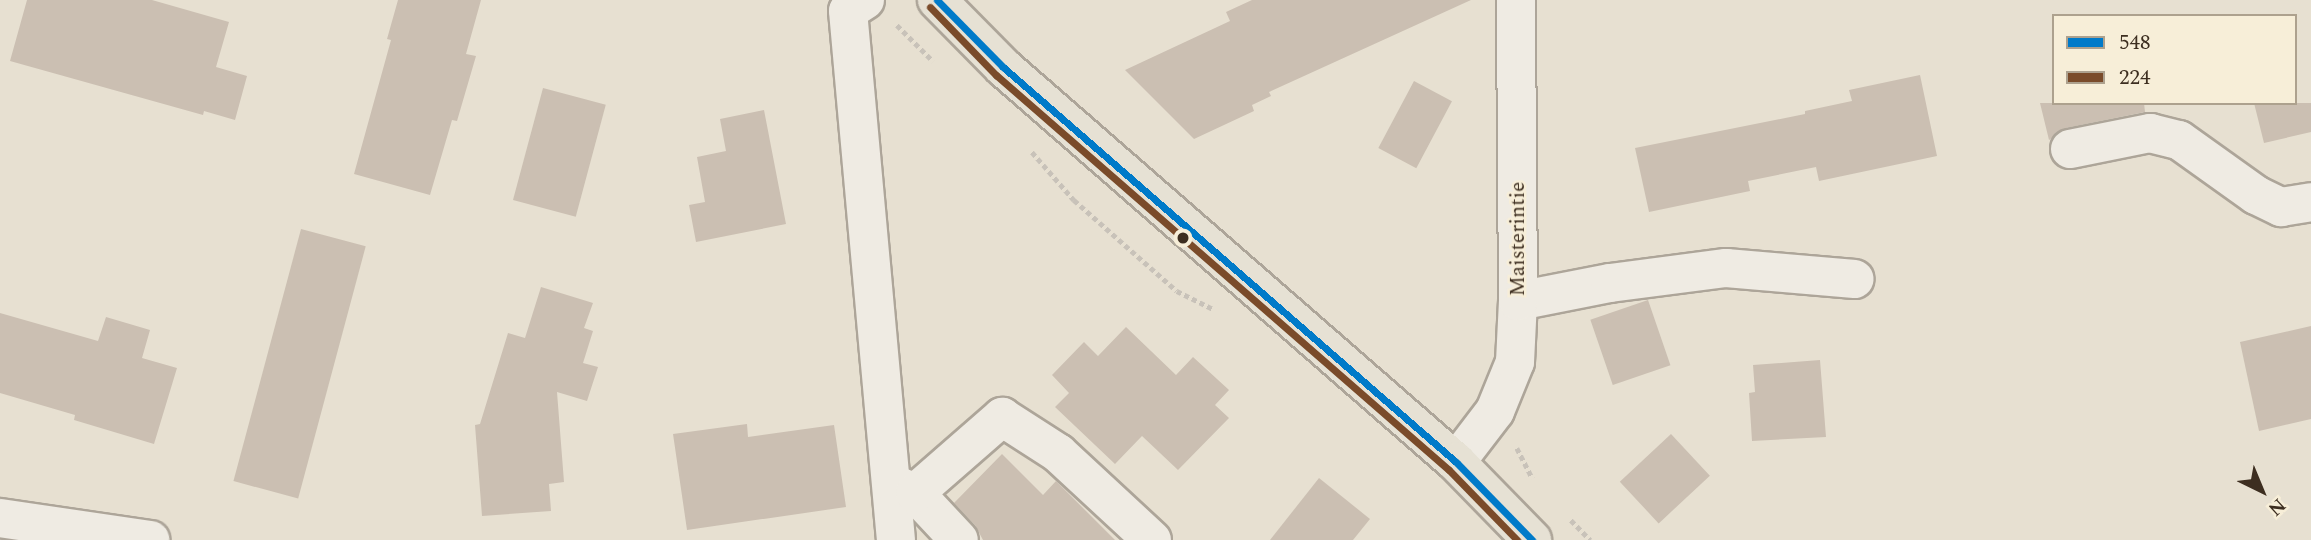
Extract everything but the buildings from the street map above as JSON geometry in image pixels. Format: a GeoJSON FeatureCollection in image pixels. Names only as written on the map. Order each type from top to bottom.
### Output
{"type":"FeatureCollection","features":[{"type":"Feature","properties":{"kind":"main road"},"geometry":{"type":"LineString","coordinates":[[937,0],[1003,66],[1456,462],[1532,540]]}},
{"type":"Feature","properties":{"kind":"street","name":"Maisterintie"},"geometry":{"type":"LineString","coordinates":[[1456,462],[1495,411],[1515,362],[1518,301],[1516,0]]}},
{"type":"Feature","properties":{"kind":"street"},"geometry":{"type":"LineString","coordinates":[[844,4],[903,488],[896,540]]}},
{"type":"Feature","properties":{"kind":"street"},"geometry":{"type":"LineString","coordinates":[[2070,149],[2150,133],[2179,140],[2256,195],[2281,207],[2311,202]]}},
{"type":"Feature","properties":{"kind":"street"},"geometry":{"type":"LineString","coordinates":[[1518,301],[1610,283],[1726,268],[1855,279]]}},
{"type":"Feature","properties":{"kind":"street"},"geometry":{"type":"LineString","coordinates":[[903,488],[1002,417],[1058,453],[1152,540]]}},
{"type":"Feature","properties":{"kind":"street"},"geometry":{"type":"LineString","coordinates":[[903,488],[959,540]]}},
{"type":"Feature","properties":{"kind":"street"},"geometry":{"type":"LineString","coordinates":[[0,518],[150,540]]}},
{"type":"Feature","properties":{"kind":"path"},"geometry":{"type":"LineString","coordinates":[[1495,411],[1533,480]]}},
{"type":"Feature","properties":{"kind":"path"},"geometry":{"type":"LineString","coordinates":[[1566,515],[1590,540]]}},
{"type":"Feature","properties":{"kind":"transit line","name":"548"},"geometry":{"type":"LineString","coordinates":[[937,0],[1003,67],[1456,462],[1532,540]]}},
{"type":"Feature","properties":{"kind":"transit line","name":"224"},"geometry":{"type":"LineString","coordinates":[[930,7],[996,75],[1449,470],[1517,540]]}}]}
